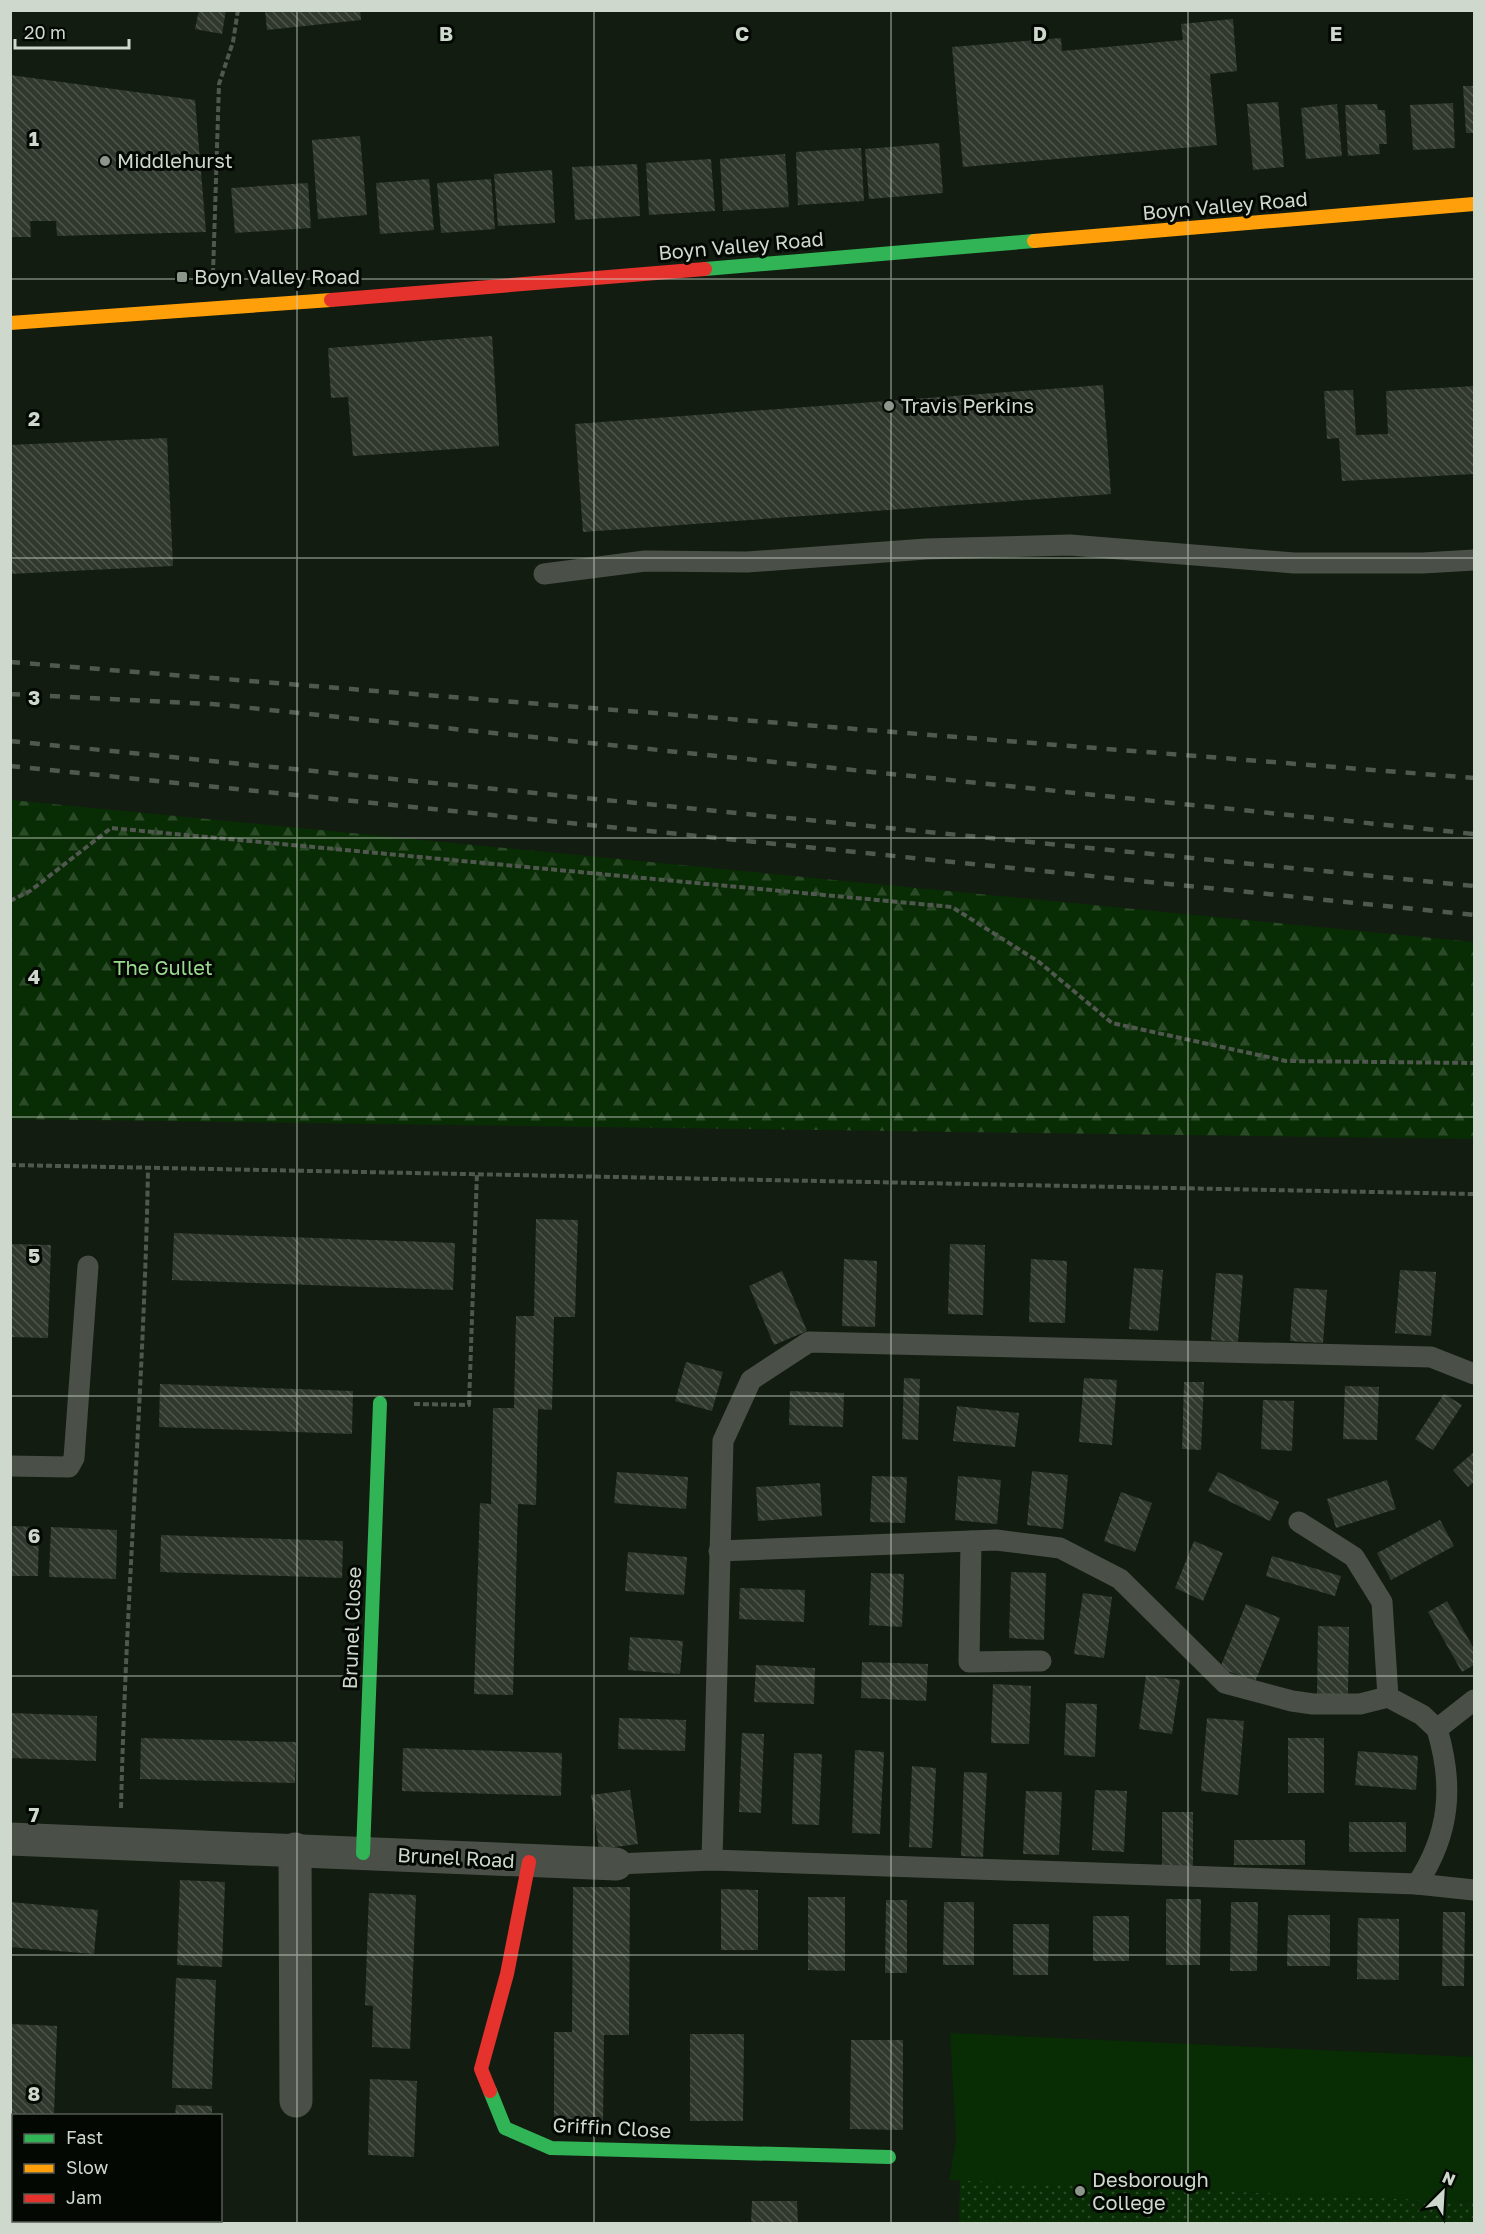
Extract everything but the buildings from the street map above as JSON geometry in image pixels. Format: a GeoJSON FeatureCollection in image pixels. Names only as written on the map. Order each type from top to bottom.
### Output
{"type":"FeatureCollection","features":[{"type":"Feature","properties":{"kind":"street","name":"Boyn Valley Road"},"geometry":{"type":"LineString","coordinates":[[10,323],[212,309],[1474,204]]}},
{"type":"Feature","properties":{"kind":"street","name":"Brunel Close"},"geometry":{"type":"LineString","coordinates":[[363,1853],[380,1404]]}},
{"type":"Feature","properties":{"kind":"street","name":"Brunel Road"},"geometry":{"type":"LineString","coordinates":[[10,1839],[616,1864]]}},
{"type":"Feature","properties":{"kind":"street"},"geometry":{"type":"LineString","coordinates":[[295,1849],[296,2101]]}},
{"type":"Feature","properties":{"kind":"street","name":"Griffin Close"},"geometry":{"type":"LineString","coordinates":[[529,1862],[507,1974],[481,2069],[505,2128],[551,2148],[889,2157]]}},
{"type":"Feature","properties":{"kind":"lane"},"geometry":{"type":"LineString","coordinates":[[544,574],[645,561],[747,562],[926,549],[1070,545],[1294,563],[1423,563],[1474,560]]}},
{"type":"Feature","properties":{"kind":"lane"},"geometry":{"type":"LineString","coordinates":[[10,1466],[69,1467],[74,1458],[88,1266]]}},
{"type":"Feature","properties":{"kind":"lane"},"geometry":{"type":"LineString","coordinates":[[712,1860],[723,1441],[751,1380],[809,1342],[1431,1357],[1474,1374]]}},
{"type":"Feature","properties":{"kind":"lane"},"geometry":{"type":"LineString","coordinates":[[1299,1522],[1354,1557],[1382,1602],[1388,1697]]}},
{"type":"Feature","properties":{"kind":"lane"},"geometry":{"type":"LineString","coordinates":[[719,1551],[996,1540],[1060,1548],[1120,1579],[1225,1683],[1292,1701],[1313,1704],[1360,1704],[1388,1697],[1422,1715],[1437,1729],[1446,1760],[1448,1809],[1433,1861],[1418,1884]]}},
{"type":"Feature","properties":{"kind":"lane"},"geometry":{"type":"LineString","coordinates":[[971,1541],[969,1662],[1041,1661]]}},
{"type":"Feature","properties":{"kind":"lane"},"geometry":{"type":"LineString","coordinates":[[1437,1729],[1474,1700]]}},
{"type":"Feature","properties":{"kind":"lane"},"geometry":{"type":"LineString","coordinates":[[616,1864],[712,1860],[1418,1884],[1474,1890]]}},
{"type":"Feature","properties":{"kind":"path"},"geometry":{"type":"LineString","coordinates":[[212,309],[219,84],[233,42],[238,10]]}},
{"type":"Feature","properties":{"kind":"path"},"geometry":{"type":"LineString","coordinates":[[10,901],[30,891],[111,828],[952,907],[1040,962],[1112,1023],[1286,1061],[1474,1063]]}},
{"type":"Feature","properties":{"kind":"path"},"geometry":{"type":"LineString","coordinates":[[10,1165],[148,1170],[477,1173],[1474,1194]]}},
{"type":"Feature","properties":{"kind":"path"},"geometry":{"type":"LineString","coordinates":[[120,1845],[124,1666],[146,1251],[148,1170]]}},
{"type":"Feature","properties":{"kind":"path"},"geometry":{"type":"LineString","coordinates":[[380,1404],[470,1405],[477,1173]]}},
{"type":"Feature","properties":{"kind":"green space","name":"The Gullet"},"geometry":{"type":"Polygon","coordinates":[[[11,800],[1474,942],[1474,1139],[11,1119],[11,800]]]}},
{"type":"Feature","properties":{"kind":"green space"},"geometry":{"type":"Polygon","coordinates":[[[950,2033],[1474,2057],[1474,2202],[949,2180],[956,2141],[950,2033]]]}},
{"type":"Feature","properties":{"kind":"green space","name":"Desborough College"},"geometry":{"type":"Polygon","coordinates":[[[960,2179],[1474,2202],[1474,2224],[959,2224],[960,2179]]]}},
{"type":"Feature","properties":{"kind":"railway"},"geometry":{"type":"LineString","coordinates":[[10,662],[1474,778]]}},
{"type":"Feature","properties":{"kind":"railway"},"geometry":{"type":"LineString","coordinates":[[10,694],[212,704],[1474,834]]}},
{"type":"Feature","properties":{"kind":"railway"},"geometry":{"type":"LineString","coordinates":[[10,741],[1474,886]]}},
{"type":"Feature","properties":{"kind":"railway"},"geometry":{"type":"LineString","coordinates":[[10,766],[1474,915]]}},
{"type":"Feature","properties":{"kind":"traffic: fast"},"geometry":{"type":"LineString","coordinates":[[705,269],[1034,241]]}},
{"type":"Feature","properties":{"kind":"traffic: fast"},"geometry":{"type":"LineString","coordinates":[[363,1853],[380,1403]]}},
{"type":"Feature","properties":{"kind":"traffic: fast"},"geometry":{"type":"LineString","coordinates":[[490,2091],[505,2128],[551,2148],[889,2157]]}},
{"type":"Feature","properties":{"kind":"traffic: slow"},"geometry":{"type":"LineString","coordinates":[[1034,241],[1474,204]]}},
{"type":"Feature","properties":{"kind":"traffic: slow"},"geometry":{"type":"LineString","coordinates":[[10,323],[331,300]]}},
{"type":"Feature","properties":{"kind":"traffic: jam"},"geometry":{"type":"LineString","coordinates":[[331,300],[705,269]]}},
{"type":"Feature","properties":{"kind":"traffic: jam"},"geometry":{"type":"LineString","coordinates":[[490,2091],[481,2069],[507,1974],[529,1862]]}},
{"type":"Feature","properties":{"kind":"place","name":"Middlehurst"},"geometry":{"type":"Point","coordinates":[105,161]}},
{"type":"Feature","properties":{"kind":"place","name":"Boyn Valley Road"},"geometry":{"type":"Point","coordinates":[182,277]}},
{"type":"Feature","properties":{"kind":"place","name":"Travis Perkins"},"geometry":{"type":"Point","coordinates":[889,406]}},
{"type":"Feature","properties":{"kind":"place","name":"Desborough College"},"geometry":{"type":"Point","coordinates":[1080,2191]}}]}
